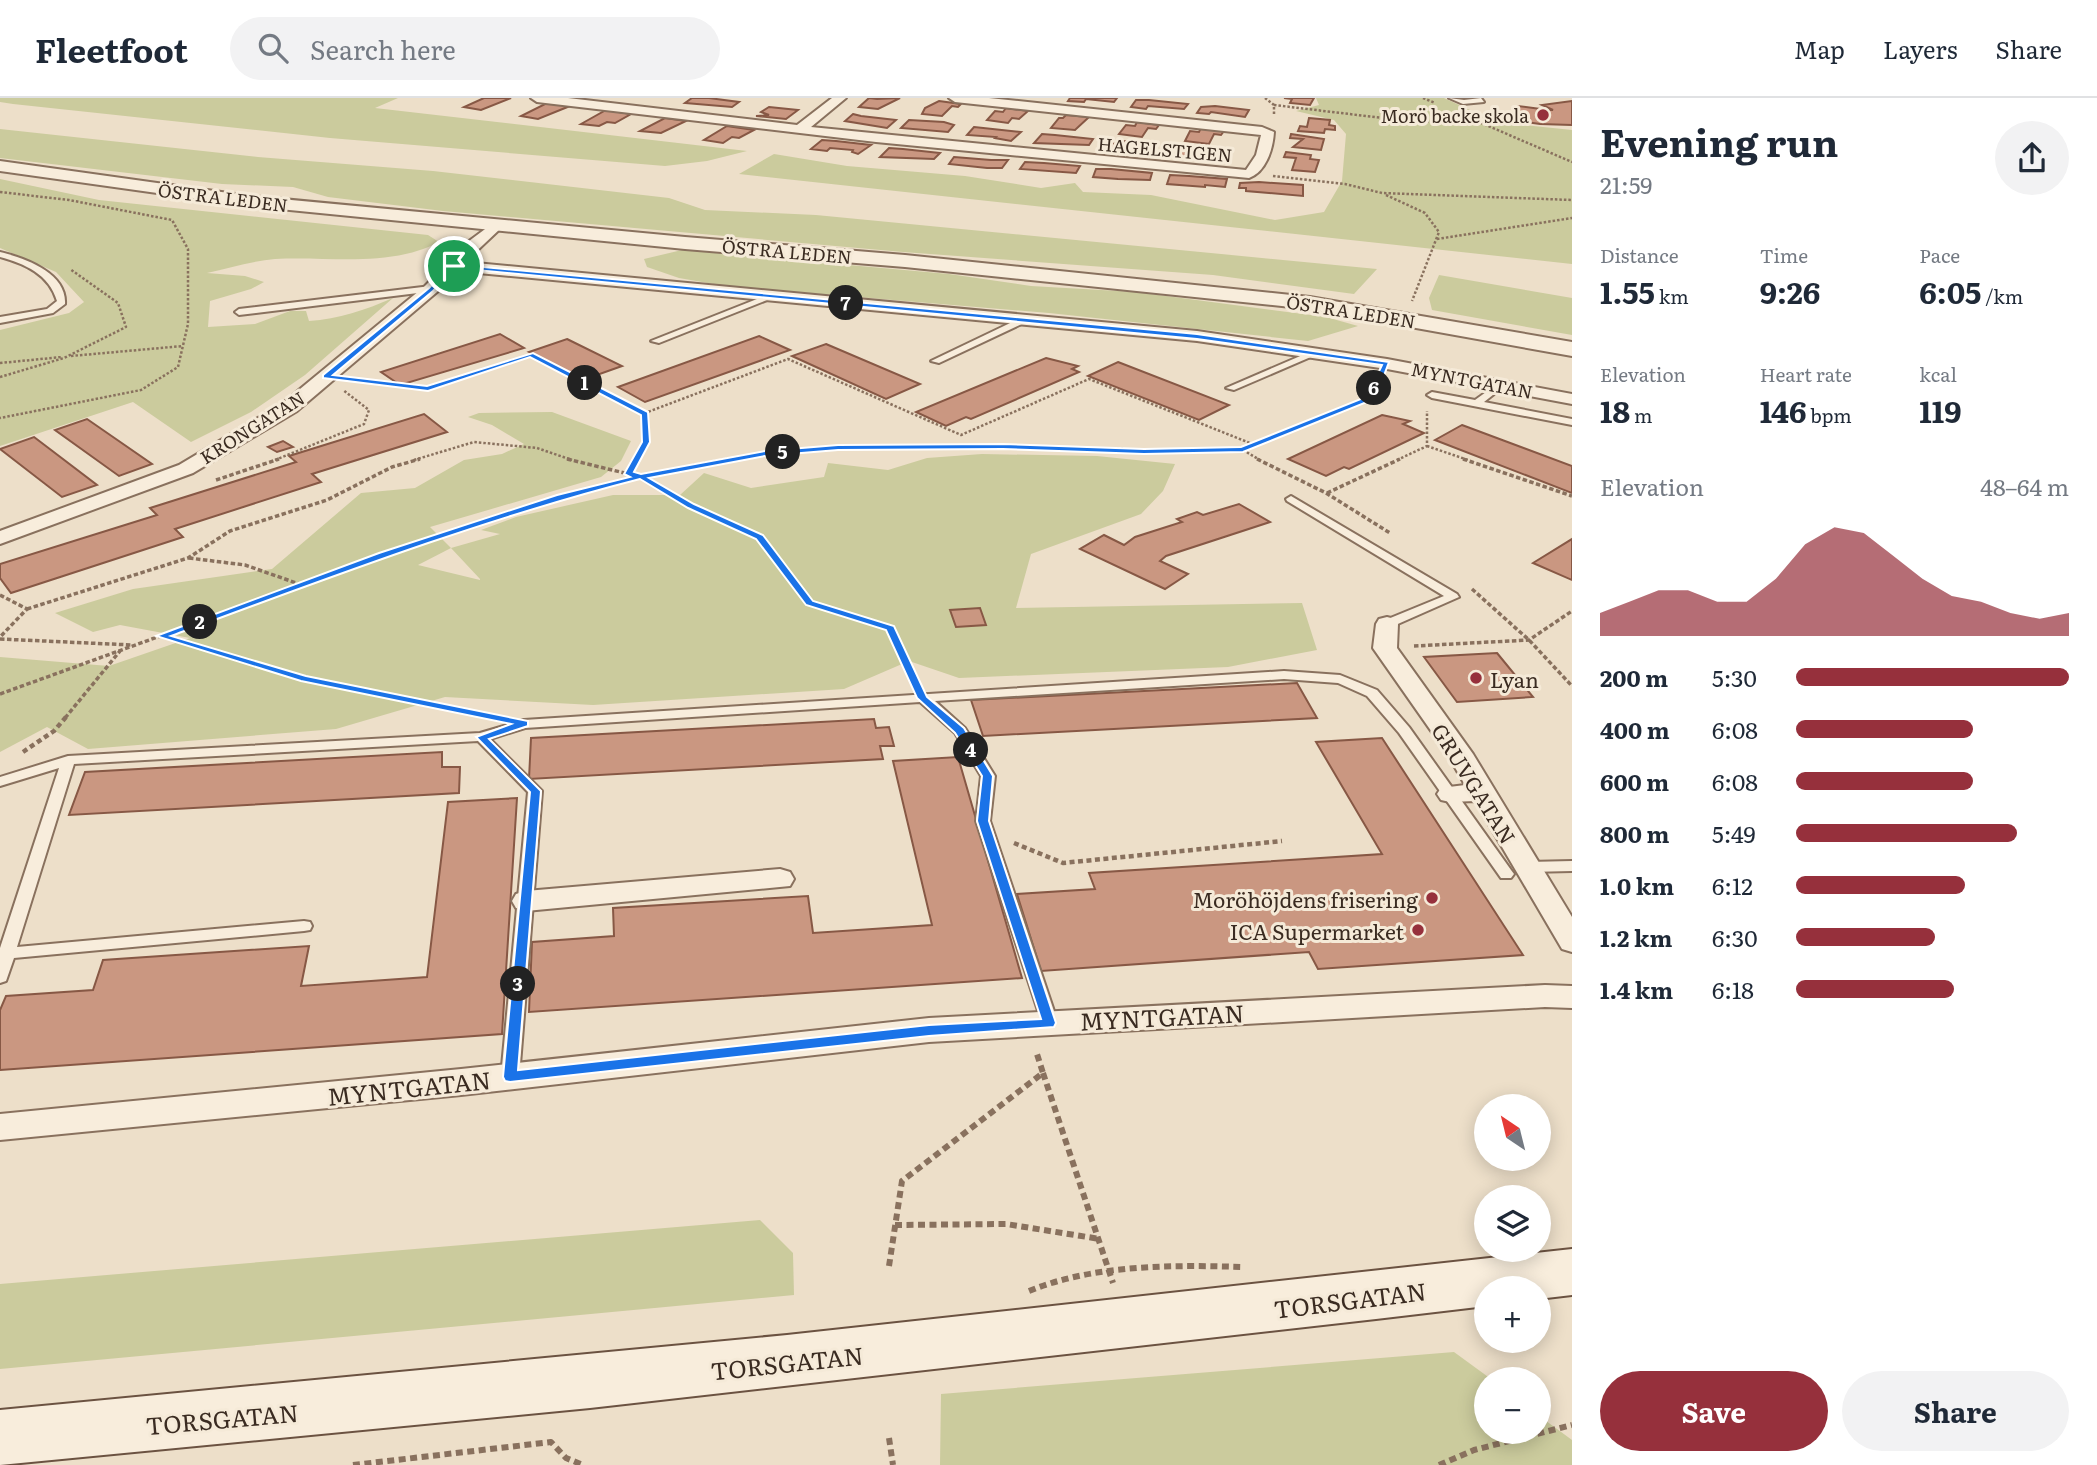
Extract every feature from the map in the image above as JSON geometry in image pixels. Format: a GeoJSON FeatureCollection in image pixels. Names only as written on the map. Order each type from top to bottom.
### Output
{"type":"FeatureCollection","features":[{"type":"Feature","properties":{"kind":"main road","name":"TORSGATAN"},"geometry":{"type":"LineString","coordinates":[[0,1438],[518,1390],[841,1356],[1572,1272]]}},
{"type":"Feature","properties":{"kind":"street","name":"HAGELSTIGEN"},"geometry":{"type":"LineString","coordinates":[[537,98],[1011,152],[1249,174],[1261,162],[1268,132],[955,98]]}},
{"type":"Feature","properties":{"kind":"street"},"geometry":{"type":"LineString","coordinates":[[800,129],[840,98]]}},
{"type":"Feature","properties":{"kind":"street","name":"ÖSTRA LEDEN"},"geometry":{"type":"LineString","coordinates":[[0,166],[250,201],[905,261],[1310,303],[1572,349]]}},
{"type":"Feature","properties":{"kind":"street","name":"KRONGATAN"},"geometry":{"type":"LineString","coordinates":[[0,538],[186,469],[290,407],[431,289],[496,225]]}},
{"type":"Feature","properties":{"kind":"street","name":"MYNTGATAN"},"geometry":{"type":"LineString","coordinates":[[454,266],[1197,336],[1387,364],[1572,399]]}},
{"type":"Feature","properties":{"kind":"street","name":"GRUVGATAN"},"geometry":{"type":"LineString","coordinates":[[1386,636],[1483,792],[1517,871],[1572,942]]}},
{"type":"Feature","properties":{"kind":"street"},"geometry":{"type":"LineString","coordinates":[[1450,794],[1483,792]]}},
{"type":"Feature","properties":{"kind":"street"},"geometry":{"type":"LineString","coordinates":[[526,901],[779,879]]}},
{"type":"Feature","properties":{"kind":"street","name":"MYNTGATAN"},"geometry":{"type":"LineString","coordinates":[[0,1127],[510,1077],[929,1030],[1359,1004],[1572,997]]}},
{"type":"Feature","properties":{"kind":"lane"},"geometry":{"type":"LineString","coordinates":[[1452,98],[1463,102],[1481,102],[1477,98]]}},
{"type":"Feature","properties":{"kind":"lane"},"geometry":{"type":"LineString","coordinates":[[0,254],[46,275],[59,290],[62,302],[50,310],[0,320]]}},
{"type":"Feature","properties":{"kind":"lane"},"geometry":{"type":"LineString","coordinates":[[239,312],[431,289]]}},
{"type":"Feature","properties":{"kind":"lane"},"geometry":{"type":"LineString","coordinates":[[656,341],[774,296]]}},
{"type":"Feature","properties":{"kind":"lane"},"geometry":{"type":"LineString","coordinates":[[936,361],[1026,319]]}},
{"type":"Feature","properties":{"kind":"lane"},"geometry":{"type":"LineString","coordinates":[[1231,388],[1315,353]]}},
{"type":"Feature","properties":{"kind":"lane"},"geometry":{"type":"LineString","coordinates":[[1476,404],[1500,385]]}},
{"type":"Feature","properties":{"kind":"lane"},"geometry":{"type":"LineString","coordinates":[[1432,395],[1572,422]]}},
{"type":"Feature","properties":{"kind":"lane"},"geometry":{"type":"LineString","coordinates":[[1291,499],[1453,597],[1386,636]]}},
{"type":"Feature","properties":{"kind":"lane"},"geometry":{"type":"LineString","coordinates":[[0,782],[68,760],[481,737],[524,724],[1284,675],[1340,679],[1372,693],[1404,730],[1450,794],[1517,871],[1572,866]]}},
{"type":"Feature","properties":{"kind":"lane"},"geometry":{"type":"LineString","coordinates":[[923,698],[960,731],[988,776],[983,821],[1039,1024]]}},
{"type":"Feature","properties":{"kind":"lane"},"geometry":{"type":"LineString","coordinates":[[481,737],[536,791],[510,1077]]}},
{"type":"Feature","properties":{"kind":"lane"},"geometry":{"type":"LineString","coordinates":[[0,977],[4,954],[68,760]]}},
{"type":"Feature","properties":{"kind":"lane"},"geometry":{"type":"LineString","coordinates":[[4,954],[304,926]]}},
{"type":"Feature","properties":{"kind":"path"},"geometry":{"type":"LineString","coordinates":[[1423,98],[1436,104]]}},
{"type":"Feature","properties":{"kind":"path"},"geometry":{"type":"LineString","coordinates":[[1274,105],[1416,122],[1474,120]]}},
{"type":"Feature","properties":{"kind":"path"},"geometry":{"type":"LineString","coordinates":[[1462,115],[1572,162]]}},
{"type":"Feature","properties":{"kind":"path"},"geometry":{"type":"LineString","coordinates":[[1249,174],[1345,184],[1382,193],[1572,200]]}},
{"type":"Feature","properties":{"kind":"path"},"geometry":{"type":"LineString","coordinates":[[0,192],[69,200],[172,220],[188,249],[188,324],[178,367],[141,390],[0,418]]}},
{"type":"Feature","properties":{"kind":"path"},"geometry":{"type":"LineString","coordinates":[[1382,193],[1425,214],[1437,225],[1437,239],[1409,309]]}},
{"type":"Feature","properties":{"kind":"path"},"geometry":{"type":"LineString","coordinates":[[1437,239],[1572,218]]}},
{"type":"Feature","properties":{"kind":"path"},"geometry":{"type":"LineString","coordinates":[[0,363],[183,346]]}},
{"type":"Feature","properties":{"kind":"path"},"geometry":{"type":"LineString","coordinates":[[326,377],[428,389],[530,355],[645,414],[788,359],[961,435],[1089,379],[1255,444]]}},
{"type":"Feature","properties":{"kind":"path"},"geometry":{"type":"LineString","coordinates":[[0,694],[302,584],[560,497],[641,477],[765,453],[838,447],[1243,450],[1364,401],[1376,386],[1387,364]]}},
{"type":"Feature","properties":{"kind":"path"},"geometry":{"type":"LineString","coordinates":[[1427,446],[1426,414],[1432,395]]}},
{"type":"Feature","properties":{"kind":"path"},"geometry":{"type":"LineString","coordinates":[[629,474],[646,442],[645,414]]}},
{"type":"Feature","properties":{"kind":"path"},"geometry":{"type":"LineString","coordinates":[[0,638],[27,609],[188,558],[230,531],[327,500],[392,467],[474,442],[537,448],[582,464],[641,477],[691,506],[760,537],[810,603],[890,628],[923,698]]}},
{"type":"Feature","properties":{"kind":"path"},"geometry":{"type":"LineString","coordinates":[[1326,494],[1427,446],[1572,496]]}},
{"type":"Feature","properties":{"kind":"path"},"geometry":{"type":"LineString","coordinates":[[188,558],[245,565],[302,584]]}},
{"type":"Feature","properties":{"kind":"path"},"geometry":{"type":"LineString","coordinates":[[0,594],[27,609]]}},
{"type":"Feature","properties":{"kind":"path"},"geometry":{"type":"LineString","coordinates":[[1386,636],[1529,640],[1572,611]]}},
{"type":"Feature","properties":{"kind":"path"},"geometry":{"type":"LineString","coordinates":[[161,636],[304,679],[524,724]]}},
{"type":"Feature","properties":{"kind":"path"},"geometry":{"type":"LineString","coordinates":[[0,638],[136,645]]}},
{"type":"Feature","properties":{"kind":"path"},"geometry":{"type":"LineString","coordinates":[[1529,640],[1572,686]]}},
{"type":"Feature","properties":{"kind":"path"},"geometry":{"type":"LineString","coordinates":[[22,753],[54,731],[121,650]]}},
{"type":"Feature","properties":{"kind":"path"},"geometry":{"type":"LineString","coordinates":[[987,833],[1063,863],[1282,841]]}},
{"type":"Feature","properties":{"kind":"path"},"geometry":{"type":"LineString","coordinates":[[1039,1024],[1043,1073],[1113,1283]]}},
{"type":"Feature","properties":{"kind":"path"},"geometry":{"type":"LineString","coordinates":[[890,1266],[902,1181],[1043,1073]]}},
{"type":"Feature","properties":{"kind":"path"},"geometry":{"type":"LineString","coordinates":[[895,1225],[1006,1224],[1100,1240]]}},
{"type":"Feature","properties":{"kind":"path"},"geometry":{"type":"LineString","coordinates":[[1439,1465],[1474,1450],[1572,1425]]}},
{"type":"Feature","properties":{"kind":"path"},"geometry":{"type":"LineString","coordinates":[[889,1438],[893,1465]]}},
{"type":"Feature","properties":{"kind":"path"},"geometry":{"type":"LineString","coordinates":[[353,1465],[551,1442],[566,1458],[583,1465]]}},
{"type":"Feature","properties":{"kind":"green space"},"geometry":{"type":"Polygon","coordinates":[[[0,98],[398,98],[375,108],[747,151],[707,161],[665,166],[330,138],[13,104],[0,102],[0,98]]]}},
{"type":"Feature","properties":{"kind":"green space"},"geometry":{"type":"Polygon","coordinates":[[[1316,98],[1444,98],[1496,122],[1572,130],[1572,264],[739,174],[774,154],[847,166],[965,176],[1041,188],[1075,183],[1083,192],[1151,195],[1275,220],[1324,212],[1342,181],[1346,134],[1334,120],[1296,111],[1319,105],[1316,98]]]}},
{"type":"Feature","properties":{"kind":"green space"},"geometry":{"type":"Polygon","coordinates":[[[0,129],[258,157],[433,171],[669,198],[705,210],[816,215],[1377,269],[1354,294],[1213,275],[903,252],[443,211],[328,197],[293,187],[222,184],[0,158],[0,129]]]}},
{"type":"Feature","properties":{"kind":"green space"},"geometry":{"type":"Polygon","coordinates":[[[0,179],[99,200],[428,235],[439,242],[420,250],[380,258],[275,259],[207,273],[245,276],[264,282],[251,289],[210,301],[208,327],[255,324],[290,311],[306,311],[309,321],[331,318],[393,298],[305,375],[251,412],[191,442],[133,402],[0,446],[0,330],[69,313],[84,302],[56,272],[0,248],[0,179]]]}},
{"type":"Feature","properties":{"kind":"green space"},"geometry":{"type":"Polygon","coordinates":[[[682,250],[949,274],[1031,286],[1136,292],[1326,317],[1358,326],[1308,341],[1049,313],[725,286],[679,278],[647,267],[644,259],[682,250]]]}},
{"type":"Feature","properties":{"kind":"green space"},"geometry":{"type":"Polygon","coordinates":[[[1439,275],[1572,298],[1572,335],[1432,310],[1429,298],[1439,275]]]}},
{"type":"Feature","properties":{"kind":"green space"},"geometry":{"type":"Polygon","coordinates":[[[552,412],[631,441],[621,461],[601,477],[430,527],[451,548],[500,534],[481,530],[516,517],[613,495],[680,495],[704,473],[751,488],[824,477],[828,463],[888,470],[927,458],[982,454],[1097,456],[1175,464],[1163,491],[1141,514],[1031,554],[1016,608],[1302,603],[1317,650],[1228,667],[959,678],[909,661],[844,689],[593,705],[445,697],[336,729],[88,749],[47,727],[0,752],[0,657],[109,666],[190,638],[120,625],[93,632],[55,613],[133,589],[272,569],[361,493],[415,488],[464,460],[502,454],[524,444],[492,425],[468,417],[479,413],[552,412]],[[451,548],[418,565],[480,580],[451,548]]]}},
{"type":"Feature","properties":{"kind":"green space"},"geometry":{"type":"Polygon","coordinates":[[[760,1220],[793,1253],[794,1295],[0,1369],[0,1284],[760,1220]]]}},
{"type":"Feature","properties":{"kind":"green space"},"geometry":{"type":"Polygon","coordinates":[[[1454,1352],[1475,1367],[1474,1444],[1551,1444],[1551,1425],[1572,1440],[1572,1465],[940,1465],[941,1394],[1454,1352]]]}},
{"type":"Feature","properties":{"kind":"building"},"geometry":{"type":"Polygon","coordinates":[[[484,98],[511,98],[481,110],[464,107],[484,98]]]}},
{"type":"Feature","properties":{"kind":"building"},"geometry":{"type":"Polygon","coordinates":[[[692,98],[739,102],[732,107],[685,103],[692,98]]]}},
{"type":"Feature","properties":{"kind":"building"},"geometry":{"type":"Polygon","coordinates":[[[869,98],[900,98],[878,109],[859,107],[869,98]]]}},
{"type":"Feature","properties":{"kind":"building"},"geometry":{"type":"Polygon","coordinates":[[[1070,98],[1117,98],[1114,102],[1086,99],[1084,102],[1068,101],[1070,98]]]}},
{"type":"Feature","properties":{"kind":"building"},"geometry":{"type":"Polygon","coordinates":[[[1284,98],[1314,98],[1310,105],[1290,103],[1292,99],[1284,98]]]}},
{"type":"Feature","properties":{"kind":"building"},"geometry":{"type":"Polygon","coordinates":[[[1136,100],[1188,104],[1184,109],[1131,107],[1136,100]]]}},
{"type":"Feature","properties":{"kind":"building"},"geometry":{"type":"Polygon","coordinates":[[[939,101],[961,104],[958,107],[952,106],[942,116],[922,114],[925,108],[939,101]]]}},
{"type":"Feature","properties":{"kind":"building","name":"Morö backe skola"},"geometry":{"type":"Polygon","coordinates":[[[1572,101],[1572,125],[1512,120],[1518,106],[1553,110],[1542,105],[1572,101]]]}},
{"type":"Feature","properties":{"kind":"building"},"geometry":{"type":"Polygon","coordinates":[[[549,102],[570,106],[538,119],[521,116],[549,102]]]}},
{"type":"Feature","properties":{"kind":"building"},"geometry":{"type":"Polygon","coordinates":[[[769,107],[798,110],[786,119],[756,116],[769,115],[761,112],[769,107]]]}},
{"type":"Feature","properties":{"kind":"building"},"geometry":{"type":"Polygon","coordinates":[[[1201,107],[1249,110],[1245,117],[1211,112],[1197,113],[1201,107]]]}},
{"type":"Feature","properties":{"kind":"building"},"geometry":{"type":"Polygon","coordinates":[[[1006,108],[1028,111],[1019,119],[1012,118],[1008,123],[987,120],[995,111],[1003,112],[1006,108]]]}},
{"type":"Feature","properties":{"kind":"building"},"geometry":{"type":"Polygon","coordinates":[[[606,110],[631,114],[615,123],[607,122],[599,126],[581,124],[606,110]]]}},
{"type":"Feature","properties":{"kind":"building"},"geometry":{"type":"Polygon","coordinates":[[[853,114],[896,120],[887,128],[845,121],[853,114]]]}},
{"type":"Feature","properties":{"kind":"building"},"geometry":{"type":"Polygon","coordinates":[[[1066,115],[1089,117],[1075,130],[1051,128],[1059,118],[1066,115]]]}},
{"type":"Feature","properties":{"kind":"building"},"geometry":{"type":"Polygon","coordinates":[[[665,118],[686,121],[661,133],[640,131],[665,118]]]}},
{"type":"Feature","properties":{"kind":"building"},"geometry":{"type":"Polygon","coordinates":[[[1309,118],[1330,120],[1329,125],[1335,126],[1335,130],[1325,129],[1324,133],[1298,131],[1300,126],[1307,127],[1309,118]]]}},
{"type":"Feature","properties":{"kind":"building"},"geometry":{"type":"Polygon","coordinates":[[[909,120],[954,125],[948,132],[901,128],[909,120]]]}},
{"type":"Feature","properties":{"kind":"building"},"geometry":{"type":"Polygon","coordinates":[[[1137,122],[1159,125],[1156,129],[1148,128],[1142,137],[1119,134],[1126,125],[1135,126],[1137,122]]]}},
{"type":"Feature","properties":{"kind":"building"},"geometry":{"type":"Polygon","coordinates":[[[727,126],[754,130],[723,143],[704,140],[727,126]]]}},
{"type":"Feature","properties":{"kind":"building"},"geometry":{"type":"Polygon","coordinates":[[[974,127],[1021,132],[1011,141],[967,135],[974,127]]]}},
{"type":"Feature","properties":{"kind":"building"},"geometry":{"type":"Polygon","coordinates":[[[1201,128],[1224,131],[1221,135],[1214,134],[1209,144],[1185,141],[1190,131],[1199,132],[1201,128]]]}},
{"type":"Feature","properties":{"kind":"building"},"geometry":{"type":"Polygon","coordinates":[[[1042,134],[1093,139],[1089,145],[1034,143],[1042,134]]]}},
{"type":"Feature","properties":{"kind":"building"},"geometry":{"type":"Polygon","coordinates":[[[1291,134],[1324,139],[1321,150],[1293,147],[1303,139],[1290,138],[1291,134]]]}},
{"type":"Feature","properties":{"kind":"building"},"geometry":{"type":"Polygon","coordinates":[[[822,140],[871,145],[858,154],[852,152],[853,150],[811,149],[822,140]]]}},
{"type":"Feature","properties":{"kind":"building"},"geometry":{"type":"Polygon","coordinates":[[[1122,141],[1156,144],[1152,152],[1121,148],[1119,152],[1102,150],[1107,143],[1120,144],[1122,141]]]}},
{"type":"Feature","properties":{"kind":"building"},"geometry":{"type":"Polygon","coordinates":[[[889,148],[940,153],[934,159],[880,157],[889,148]]]}},
{"type":"Feature","properties":{"kind":"building"},"geometry":{"type":"Polygon","coordinates":[[[1181,149],[1230,152],[1227,159],[1194,155],[1192,159],[1176,157],[1181,149]]]}},
{"type":"Feature","properties":{"kind":"building"},"geometry":{"type":"Polygon","coordinates":[[[1286,152],[1311,155],[1310,159],[1319,160],[1315,172],[1292,170],[1296,158],[1284,157],[1286,152]]]}},
{"type":"Feature","properties":{"kind":"building"},"geometry":{"type":"Polygon","coordinates":[[[954,157],[1008,160],[1002,168],[987,168],[949,164],[954,157]]]}},
{"type":"Feature","properties":{"kind":"building"},"geometry":{"type":"Polygon","coordinates":[[[1025,162],[1080,166],[1076,173],[1020,169],[1025,162]]]}},
{"type":"Feature","properties":{"kind":"building"},"geometry":{"type":"Polygon","coordinates":[[[1096,169],[1152,173],[1150,180],[1093,177],[1096,169]]]}},
{"type":"Feature","properties":{"kind":"building"},"geometry":{"type":"Polygon","coordinates":[[[1170,175],[1227,179],[1225,187],[1205,187],[1167,184],[1170,175]]]}},
{"type":"Feature","properties":{"kind":"building"},"geometry":{"type":"Polygon","coordinates":[[[1240,183],[1303,185],[1303,196],[1246,191],[1246,188],[1239,188],[1240,183]]]}},
{"type":"Feature","properties":{"kind":"building"},"geometry":{"type":"Polygon","coordinates":[[[500,334],[524,348],[400,385],[381,372],[500,334]]]}},
{"type":"Feature","properties":{"kind":"building"},"geometry":{"type":"Polygon","coordinates":[[[759,336],[790,350],[645,402],[618,387],[759,336]]]}},
{"type":"Feature","properties":{"kind":"building"},"geometry":{"type":"Polygon","coordinates":[[[567,339],[622,366],[583,380],[529,352],[567,339]]]}},
{"type":"Feature","properties":{"kind":"building"},"geometry":{"type":"Polygon","coordinates":[[[826,344],[920,384],[886,399],[792,356],[826,344]]]}},
{"type":"Feature","properties":{"kind":"building"},"geometry":{"type":"Polygon","coordinates":[[[1046,358],[1078,366],[1072,369],[1079,372],[971,419],[966,417],[946,426],[916,412],[1046,358]]]}},
{"type":"Feature","properties":{"kind":"building"},"geometry":{"type":"Polygon","coordinates":[[[1118,362],[1229,405],[1199,420],[1088,376],[1118,362]]]}},
{"type":"Feature","properties":{"kind":"building"},"geometry":{"type":"Polygon","coordinates":[[[424,414],[447,432],[312,474],[321,482],[175,529],[183,537],[11,593],[0,578],[0,564],[157,515],[150,508],[296,462],[289,456],[424,414]]]}},
{"type":"Feature","properties":{"kind":"building"},"geometry":{"type":"Polygon","coordinates":[[[1382,415],[1410,421],[1403,424],[1424,433],[1349,469],[1344,467],[1326,476],[1288,459],[1382,415]]]}},
{"type":"Feature","properties":{"kind":"building"},"geometry":{"type":"Polygon","coordinates":[[[87,419],[152,464],[119,476],[55,430],[87,419]]]}},
{"type":"Feature","properties":{"kind":"building"},"geometry":{"type":"Polygon","coordinates":[[[1462,425],[1572,466],[1572,493],[1435,440],[1462,425]]]}},
{"type":"Feature","properties":{"kind":"building"},"geometry":{"type":"Polygon","coordinates":[[[34,437],[97,485],[62,497],[0,449],[34,437]]]}},
{"type":"Feature","properties":{"kind":"building"},"geometry":{"type":"Polygon","coordinates":[[[283,441],[293,447],[277,452],[268,447],[283,441]]]}},
{"type":"Feature","properties":{"kind":"building"},"geometry":{"type":"Polygon","coordinates":[[[1239,504],[1270,522],[1166,556],[1160,561],[1188,574],[1165,589],[1080,549],[1104,535],[1124,545],[1135,537],[1182,522],[1177,519],[1197,512],[1203,515],[1239,504]]]}},
{"type":"Feature","properties":{"kind":"building"},"geometry":{"type":"Polygon","coordinates":[[[1572,539],[1572,580],[1533,563],[1572,539]]]}},
{"type":"Feature","properties":{"kind":"building"},"geometry":{"type":"Polygon","coordinates":[[[980,608],[986,625],[956,627],[950,610],[980,608]]]}},
{"type":"Feature","properties":{"kind":"building"},"geometry":{"type":"Polygon","coordinates":[[[1497,653],[1533,697],[1457,702],[1424,657],[1497,653]]]}},
{"type":"Feature","properties":{"kind":"building"},"geometry":{"type":"Polygon","coordinates":[[[1297,683],[1317,718],[983,736],[971,700],[1297,683]]]}},
{"type":"Feature","properties":{"kind":"building"},"geometry":{"type":"Polygon","coordinates":[[[874,719],[876,728],[889,727],[894,746],[880,746],[883,759],[529,779],[531,738],[874,719]]]}},
{"type":"Feature","properties":{"kind":"building"},"geometry":{"type":"Polygon","coordinates":[[[1382,738],[1523,955],[1318,969],[1309,952],[1041,971],[1017,894],[1095,889],[1089,873],[1382,854],[1316,742],[1382,738]]]}},
{"type":"Feature","properties":{"kind":"building"},"geometry":{"type":"Polygon","coordinates":[[[442,752],[442,767],[460,767],[459,793],[69,815],[85,772],[442,752]]]}},
{"type":"Feature","properties":{"kind":"building"},"geometry":{"type":"Polygon","coordinates":[[[958,757],[1022,978],[529,1012],[532,942],[614,936],[613,908],[808,896],[813,933],[932,925],[893,761],[958,757]]]}},
{"type":"Feature","properties":{"kind":"building"},"geometry":{"type":"Polygon","coordinates":[[[517,798],[502,1034],[0,1070],[0,1010],[6,996],[93,990],[103,960],[309,946],[301,986],[427,977],[448,802],[517,798]]]}},
{"type":"Feature","properties":{"kind":"place","name":"Morö backe skola"},"geometry":{"type":"Point","coordinates":[1543,115]}},
{"type":"Feature","properties":{"kind":"place","name":"Lyan"},"geometry":{"type":"Point","coordinates":[1476,678]}},
{"type":"Feature","properties":{"kind":"place","name":"Moröhöjdens frisering"},"geometry":{"type":"Point","coordinates":[1432,898]}},
{"type":"Feature","properties":{"kind":"place","name":"ICA Supermarket"},"geometry":{"type":"Point","coordinates":[1418,930]}},
{"type":"Feature","properties":{"kind":"route"},"geometry":{"type":"LineString","coordinates":[[454,266],[431,289],[326,377],[428,389],[530,355],[645,414],[646,442],[629,474],[641,477],[560,497],[383,555],[161,636],[304,679],[524,724],[481,737],[536,791],[510,1077],[929,1030],[1049,1023],[983,821],[988,776],[960,731],[923,698],[890,628],[810,603],[760,537],[691,506],[641,477],[674,468],[765,453],[838,447],[1243,450],[1364,401],[1376,386],[1387,364],[1197,336],[454,266]]}}]}
